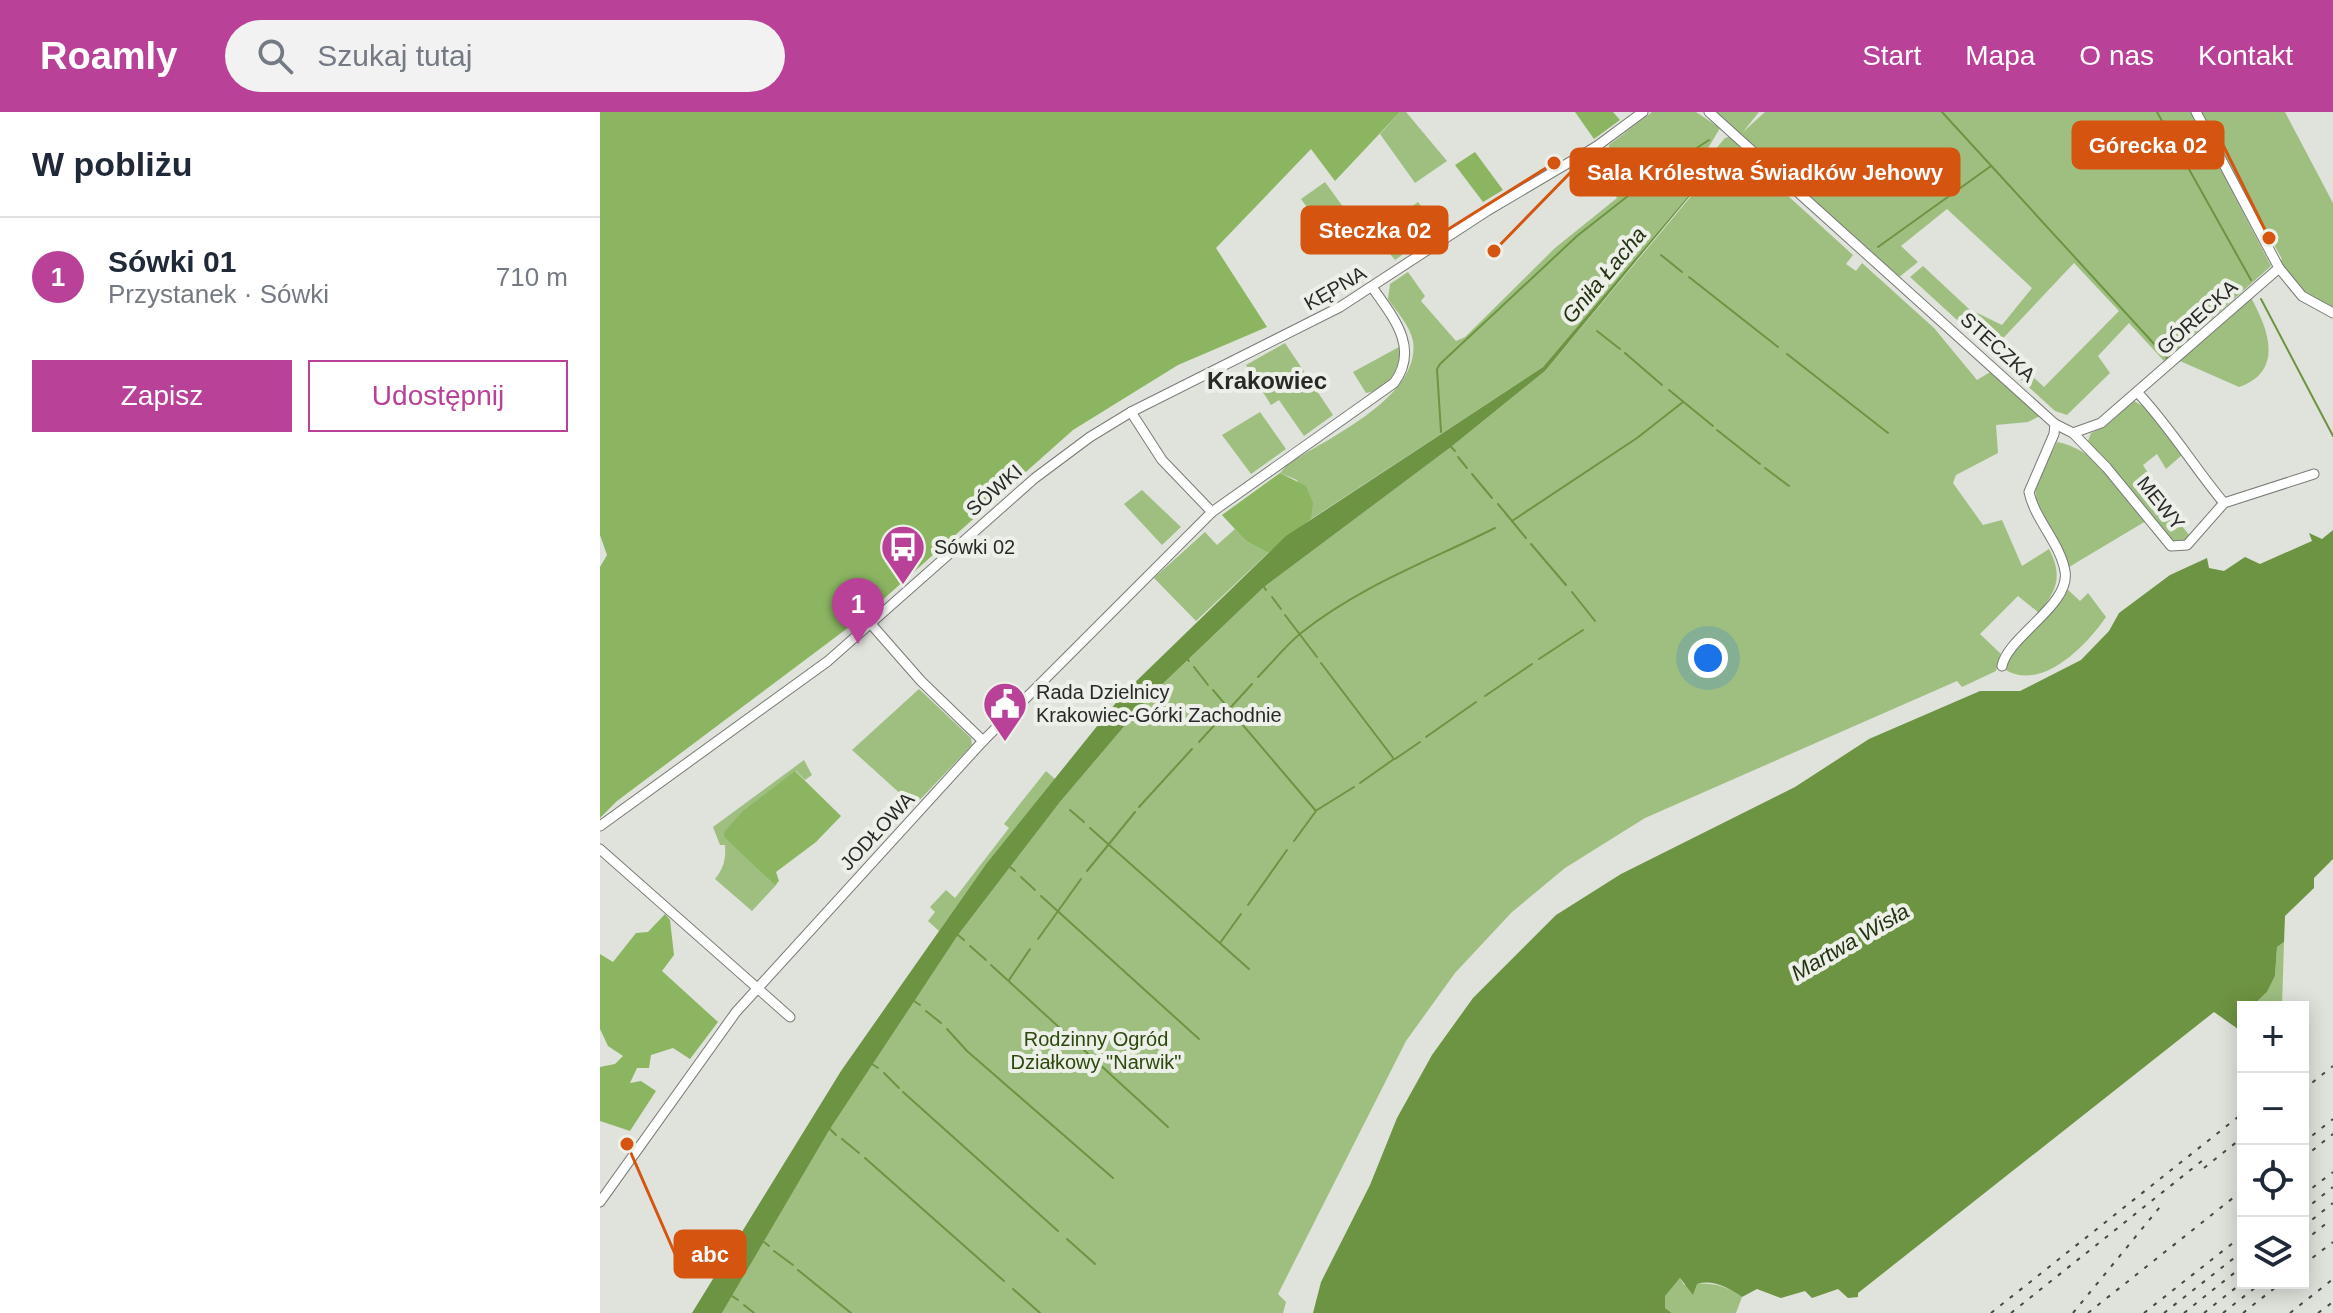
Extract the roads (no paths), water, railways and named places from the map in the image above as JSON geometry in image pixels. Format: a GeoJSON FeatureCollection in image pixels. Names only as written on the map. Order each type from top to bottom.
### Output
{"type":"FeatureCollection","features":[{"type":"Feature","properties":{"kind":"street","name":"KĘPNA"},"geometry":{"type":"LineString","coordinates":[[1242,357],[1318,320],[1474,219],[1597,146],[1643,112]]}},
{"type":"Feature","properties":{"kind":"street","name":"STECZKA"},"geometry":{"type":"LineString","coordinates":[[1709,112],[2055,424]]}},
{"type":"Feature","properties":{"kind":"street"},"geometry":{"type":"LineString","coordinates":[[2196,112],[2279,268],[2302,296],[2333,313]]}},
{"type":"Feature","properties":{"kind":"street","name":"GÓRECKA"},"geometry":{"type":"LineString","coordinates":[[2073,433],[2101,423],[2279,268]]}},
{"type":"Feature","properties":{"kind":"street","name":"JODŁOWA"},"geometry":{"type":"LineString","coordinates":[[600,1202],[703,1055],[757,988],[983,741],[1212,512],[1374,400],[1400,375],[1404,366],[1405,341],[1372,287]]}},
{"type":"Feature","properties":{"kind":"street","name":"SÓWKI"},"geometry":{"type":"LineString","coordinates":[[600,826],[828,661],[1035,478],[1090,437],[1131,412],[1242,357]]}},
{"type":"Feature","properties":{"kind":"street"},"geometry":{"type":"LineString","coordinates":[[2138,393],[2224,503],[2314,474]]}},
{"type":"Feature","properties":{"kind":"street"},"geometry":{"type":"LineString","coordinates":[[1131,412],[1162,460],[1212,512]]}},
{"type":"Feature","properties":{"kind":"street"},"geometry":{"type":"LineString","coordinates":[[2002,666],[2008,652],[2041,617],[2064,581],[2061,559],[2037,516],[2029,492],[2054,434],[2055,424],[2073,433]]}},
{"type":"Feature","properties":{"kind":"street","name":"MEWY"},"geometry":{"type":"LineString","coordinates":[[2073,433],[2134,498],[2174,547],[2187,545],[2224,503]]}},
{"type":"Feature","properties":{"kind":"street"},"geometry":{"type":"LineString","coordinates":[[871,624],[983,741]]}},
{"type":"Feature","properties":{"kind":"street"},"geometry":{"type":"LineString","coordinates":[[600,849],[790,1017]]}},
{"type":"Feature","properties":{"kind":"water","name":"Gniła Łacha"},"geometry":{"type":"Polygon","coordinates":[[[1732,145],[1545,371],[1451,447],[1264,587],[1150,696],[1060,802],[958,935],[830,1129],[722,1313],[692,1313],[841,1071],[986,864],[1123,694],[1286,536],[1543,367],[1732,145]]]}},
{"type":"Feature","properties":{"kind":"water","name":"Martwa Wisła"},"geometry":{"type":"Polygon","coordinates":[[[2333,530],[2333,859],[2314,878],[2314,888],[2285,916],[2284,942],[2277,947],[2275,976],[2267,992],[2257,1001],[2237,1001],[2237,1028],[2214,1012],[1858,1293],[1858,1297],[1848,1298],[1838,1289],[1812,1298],[1805,1291],[1781,1298],[1757,1289],[1742,1297],[1709,1283],[1697,1284],[1693,1295],[1680,1278],[1665,1296],[1665,1308],[1672,1313],[1313,1313],[1321,1282],[1370,1185],[1397,1118],[1432,1055],[1473,998],[1556,915],[1621,874],[1795,787],[1869,739],[1980,691],[2020,691],[2081,660],[2109,631],[2119,613],[2170,575],[2207,558],[2209,568],[2224,571],[2245,557],[2260,564],[2312,541],[2309,533],[2322,539],[2333,530]]]}},
{"type":"Feature","properties":{"kind":"waterway"},"geometry":{"type":"LineString","coordinates":[[1942,112],[2167,358]]}},
{"type":"Feature","properties":{"kind":"waterway","name":"Gniła Łacha"},"geometry":{"type":"LineString","coordinates":[[2157,112],[2251,280]]}},
{"type":"Feature","properties":{"kind":"waterway"},"geometry":{"type":"LineString","coordinates":[[1441,432],[1437,369],[1440,364],[1577,236],[1652,177],[1709,140]]}},
{"type":"Feature","properties":{"kind":"waterway"},"geometry":{"type":"LineString","coordinates":[[1878,247],[1991,166]]}},
{"type":"Feature","properties":{"kind":"waterway"},"geometry":{"type":"LineString","coordinates":[[1661,255],[1682,272]]}},
{"type":"Feature","properties":{"kind":"waterway"},"geometry":{"type":"LineString","coordinates":[[1689,277],[1778,347]]}},
{"type":"Feature","properties":{"kind":"waterway","name":"Gniła Łacha"},"geometry":{"type":"LineString","coordinates":[[2261,299],[2333,436]]}},
{"type":"Feature","properties":{"kind":"waterway"},"geometry":{"type":"LineString","coordinates":[[1597,331],[1620,349]]}},
{"type":"Feature","properties":{"kind":"waterway"},"geometry":{"type":"LineString","coordinates":[[1625,353],[1662,385]]}},
{"type":"Feature","properties":{"kind":"waterway"},"geometry":{"type":"LineString","coordinates":[[1787,354],[1888,433]]}},
{"type":"Feature","properties":{"kind":"waterway"},"geometry":{"type":"LineString","coordinates":[[1669,390],[1713,426]]}},
{"type":"Feature","properties":{"kind":"waterway"},"geometry":{"type":"LineString","coordinates":[[1498,504],[1512,521],[1637,438],[1683,402]]}},
{"type":"Feature","properties":{"kind":"waterway"},"geometry":{"type":"LineString","coordinates":[[1717,430],[1760,464]]}},
{"type":"Feature","properties":{"kind":"waterway"},"geometry":{"type":"LineString","coordinates":[[1451,447],[1455,451]]}},
{"type":"Feature","properties":{"kind":"waterway"},"geometry":{"type":"LineString","coordinates":[[1458,457],[1467,468]]}},
{"type":"Feature","properties":{"kind":"waterway"},"geometry":{"type":"LineString","coordinates":[[1765,468],[1789,486]]}},
{"type":"Feature","properties":{"kind":"waterway"},"geometry":{"type":"LineString","coordinates":[[1472,474],[1492,498]]}},
{"type":"Feature","properties":{"kind":"waterway"},"geometry":{"type":"LineString","coordinates":[[1512,521],[1526,538]]}},
{"type":"Feature","properties":{"kind":"waterway"},"geometry":{"type":"LineString","coordinates":[[1258,677],[1301,633],[1347,601],[1495,528]]}},
{"type":"Feature","properties":{"kind":"waterway"},"geometry":{"type":"LineString","coordinates":[[1531,544],[1566,585]]}},
{"type":"Feature","properties":{"kind":"waterway"},"geometry":{"type":"LineString","coordinates":[[1572,592],[1595,621]]}},
{"type":"Feature","properties":{"kind":"waterway"},"geometry":{"type":"LineString","coordinates":[[1272,597],[1281,609]]}},
{"type":"Feature","properties":{"kind":"waterway"},"geometry":{"type":"LineString","coordinates":[[1285,615],[1317,657]]}},
{"type":"Feature","properties":{"kind":"waterway"},"geometry":{"type":"LineString","coordinates":[[1539,659],[1583,630]]}},
{"type":"Feature","properties":{"kind":"waterway"},"geometry":{"type":"LineString","coordinates":[[1186,658],[1189,661]]}},
{"type":"Feature","properties":{"kind":"waterway"},"geometry":{"type":"LineString","coordinates":[[1321,663],[1394,759],[1360,783]]}},
{"type":"Feature","properties":{"kind":"waterway"},"geometry":{"type":"LineString","coordinates":[[1485,696],[1532,664]]}},
{"type":"Feature","properties":{"kind":"waterway"},"geometry":{"type":"LineString","coordinates":[[1194,667],[1208,685]]}},
{"type":"Feature","properties":{"kind":"waterway"},"geometry":{"type":"LineString","coordinates":[[1199,742],[1252,684]]}},
{"type":"Feature","properties":{"kind":"waterway"},"geometry":{"type":"LineString","coordinates":[[1213,690],[1316,811],[1294,841]]}},
{"type":"Feature","properties":{"kind":"waterway"},"geometry":{"type":"LineString","coordinates":[[1426,737],[1476,702]]}},
{"type":"Feature","properties":{"kind":"waterway"},"geometry":{"type":"LineString","coordinates":[[1395,759],[1420,742]]}},
{"type":"Feature","properties":{"kind":"waterway"},"geometry":{"type":"LineString","coordinates":[[1139,807],[1192,749]]}},
{"type":"Feature","properties":{"kind":"waterway"},"geometry":{"type":"LineString","coordinates":[[1317,810],[1354,787]]}},
{"type":"Feature","properties":{"kind":"waterway"},"geometry":{"type":"LineString","coordinates":[[1070,810],[1084,822]]}},
{"type":"Feature","properties":{"kind":"waterway"},"geometry":{"type":"LineString","coordinates":[[1087,871],[1135,812]]}},
{"type":"Feature","properties":{"kind":"waterway"},"geometry":{"type":"LineString","coordinates":[[1090,828],[1249,969]]}},
{"type":"Feature","properties":{"kind":"waterway"},"geometry":{"type":"LineString","coordinates":[[1248,905],[1287,850]]}},
{"type":"Feature","properties":{"kind":"waterway"},"geometry":{"type":"LineString","coordinates":[[1010,867],[1015,871]]}},
{"type":"Feature","properties":{"kind":"waterway"},"geometry":{"type":"LineString","coordinates":[[1021,877],[1035,890]]}},
{"type":"Feature","properties":{"kind":"waterway"},"geometry":{"type":"LineString","coordinates":[[1038,939],[1081,879]]}},
{"type":"Feature","properties":{"kind":"waterway"},"geometry":{"type":"LineString","coordinates":[[1041,896],[1199,1039]]}},
{"type":"Feature","properties":{"kind":"waterway"},"geometry":{"type":"LineString","coordinates":[[1220,943],[1241,914]]}},
{"type":"Feature","properties":{"kind":"waterway"},"geometry":{"type":"LineString","coordinates":[[958,935],[964,940]]}},
{"type":"Feature","properties":{"kind":"waterway"},"geometry":{"type":"LineString","coordinates":[[970,946],[986,960]]}},
{"type":"Feature","properties":{"kind":"waterway"},"geometry":{"type":"LineString","coordinates":[[1009,980],[1030,949]]}},
{"type":"Feature","properties":{"kind":"waterway"},"geometry":{"type":"LineString","coordinates":[[991,965],[1168,1127]]}},
{"type":"Feature","properties":{"kind":"waterway"},"geometry":{"type":"LineString","coordinates":[[914,1001],[920,1005]]}},
{"type":"Feature","properties":{"kind":"waterway"},"geometry":{"type":"LineString","coordinates":[[926,1011],[941,1023]]}},
{"type":"Feature","properties":{"kind":"waterway"},"geometry":{"type":"LineString","coordinates":[[947,1029],[967,1051],[1113,1178]]}},
{"type":"Feature","properties":{"kind":"waterway"},"geometry":{"type":"LineString","coordinates":[[872,1064],[878,1068]]}},
{"type":"Feature","properties":{"kind":"waterway"},"geometry":{"type":"LineString","coordinates":[[884,1073],[899,1088]]}},
{"type":"Feature","properties":{"kind":"waterway"},"geometry":{"type":"LineString","coordinates":[[903,1092],[1058,1231]]}},
{"type":"Feature","properties":{"kind":"waterway"},"geometry":{"type":"LineString","coordinates":[[830,1129],[836,1135]]}},
{"type":"Feature","properties":{"kind":"waterway"},"geometry":{"type":"LineString","coordinates":[[842,1139],[859,1153]]}},
{"type":"Feature","properties":{"kind":"waterway"},"geometry":{"type":"LineString","coordinates":[[865,1158],[1004,1281]]}},
{"type":"Feature","properties":{"kind":"waterway"},"geometry":{"type":"LineString","coordinates":[[1067,1239],[1095,1264]]}},
{"type":"Feature","properties":{"kind":"waterway"},"geometry":{"type":"LineString","coordinates":[[764,1242],[769,1246]]}},
{"type":"Feature","properties":{"kind":"waterway"},"geometry":{"type":"LineString","coordinates":[[774,1251],[793,1265]]}},
{"type":"Feature","properties":{"kind":"waterway"},"geometry":{"type":"LineString","coordinates":[[798,1270],[851,1313]]}},
{"type":"Feature","properties":{"kind":"waterway"},"geometry":{"type":"LineString","coordinates":[[1013,1289],[1040,1313]]}},
{"type":"Feature","properties":{"kind":"waterway"},"geometry":{"type":"LineString","coordinates":[[732,1296],[738,1300]]}},
{"type":"Feature","properties":{"kind":"waterway"},"geometry":{"type":"LineString","coordinates":[[744,1305],[754,1313]]}},
{"type":"Feature","properties":{"kind":"railway"},"geometry":{"type":"LineString","coordinates":[[2309,1085],[2333,1066]]}},
{"type":"Feature","properties":{"kind":"railway"},"geometry":{"type":"LineString","coordinates":[[1991,1313],[2237,1118]]}},
{"type":"Feature","properties":{"kind":"railway"},"geometry":{"type":"LineString","coordinates":[[2309,1138],[2333,1119]]}},
{"type":"Feature","properties":{"kind":"railway"},"geometry":{"type":"LineString","coordinates":[[2309,1153],[2333,1134]]}},
{"type":"Feature","properties":{"kind":"railway"},"geometry":{"type":"LineString","coordinates":[[2204,1168],[2237,1142]]}},
{"type":"Feature","properties":{"kind":"railway"},"geometry":{"type":"LineString","coordinates":[[2011,1313],[2208,1156]]}},
{"type":"Feature","properties":{"kind":"railway"},"geometry":{"type":"LineString","coordinates":[[2309,1190],[2333,1172]]}},
{"type":"Feature","properties":{"kind":"railway"},"geometry":{"type":"LineString","coordinates":[[2309,1206],[2333,1187]]}},
{"type":"Feature","properties":{"kind":"railway"},"geometry":{"type":"LineString","coordinates":[[2088,1313],[2237,1195]]}},
{"type":"Feature","properties":{"kind":"railway"},"geometry":{"type":"LineString","coordinates":[[2073,1313],[2164,1202]]}},
{"type":"Feature","properties":{"kind":"railway"},"geometry":{"type":"LineString","coordinates":[[2309,1222],[2333,1203]]}},
{"type":"Feature","properties":{"kind":"railway"},"geometry":{"type":"LineString","coordinates":[[2309,1237],[2328,1222]]}},
{"type":"Feature","properties":{"kind":"railway"},"geometry":{"type":"LineString","coordinates":[[2144,1313],[2237,1240]]}},
{"type":"Feature","properties":{"kind":"railway"},"geometry":{"type":"LineString","coordinates":[[2309,1260],[2333,1242]]}},
{"type":"Feature","properties":{"kind":"railway"},"geometry":{"type":"LineString","coordinates":[[2164,1313],[2237,1256]]}},
{"type":"Feature","properties":{"kind":"railway"},"geometry":{"type":"LineString","coordinates":[[2184,1313],[2237,1271]]}},
{"type":"Feature","properties":{"kind":"railway"},"geometry":{"type":"LineString","coordinates":[[2290,1313],[2333,1279]]}},
{"type":"Feature","properties":{"kind":"railway"},"geometry":{"type":"LineString","coordinates":[[2204,1313],[2237,1287]]}},
{"type":"Feature","properties":{"kind":"railway"},"geometry":{"type":"LineString","coordinates":[[2223,1313],[2253,1289]]}},
{"type":"Feature","properties":{"kind":"railway"},"geometry":{"type":"LineString","coordinates":[[2243,1313],[2273,1289]]}},
{"type":"Feature","properties":{"kind":"railway"},"geometry":{"type":"LineString","coordinates":[[2318,1313],[2333,1302]]}},
{"type":"Feature","properties":{"kind":"place","name":"Steczka 02"},"geometry":{"type":"Point","coordinates":[1554,163]}},
{"type":"Feature","properties":{"kind":"place","name":"Górecka 02"},"geometry":{"type":"Point","coordinates":[2269,238]}},
{"type":"Feature","properties":{"kind":"place","name":"Sala Królestwa Świadków Jehowy"},"geometry":{"type":"Point","coordinates":[1494,251]}},
{"type":"Feature","properties":{"kind":"place","name":"Sówki 02"},"geometry":{"type":"Point","coordinates":[903,586]}},
{"type":"Feature","properties":{"kind":"place","name":"Sówki 01"},"geometry":{"type":"Point","coordinates":[858,644]}},
{"type":"Feature","properties":{"kind":"place","name":"Rada Dzielnicy Krakowiec-Górki Zachodnie"},"geometry":{"type":"Point","coordinates":[1005,743]}},
{"type":"Feature","properties":{"kind":"place","name":"abc"},"geometry":{"type":"Point","coordinates":[627,1144]}},
{"type":"Feature","properties":{"kind":"district","name":"Krakowiec"},"geometry":{"type":"Point","coordinates":[1267,380]}},
{"type":"Feature","properties":{"kind":"park label","name":"Rodzinny Ogród Działkowy \"Narwik\""},"geometry":{"type":"Point","coordinates":[1096,1050]}}]}
